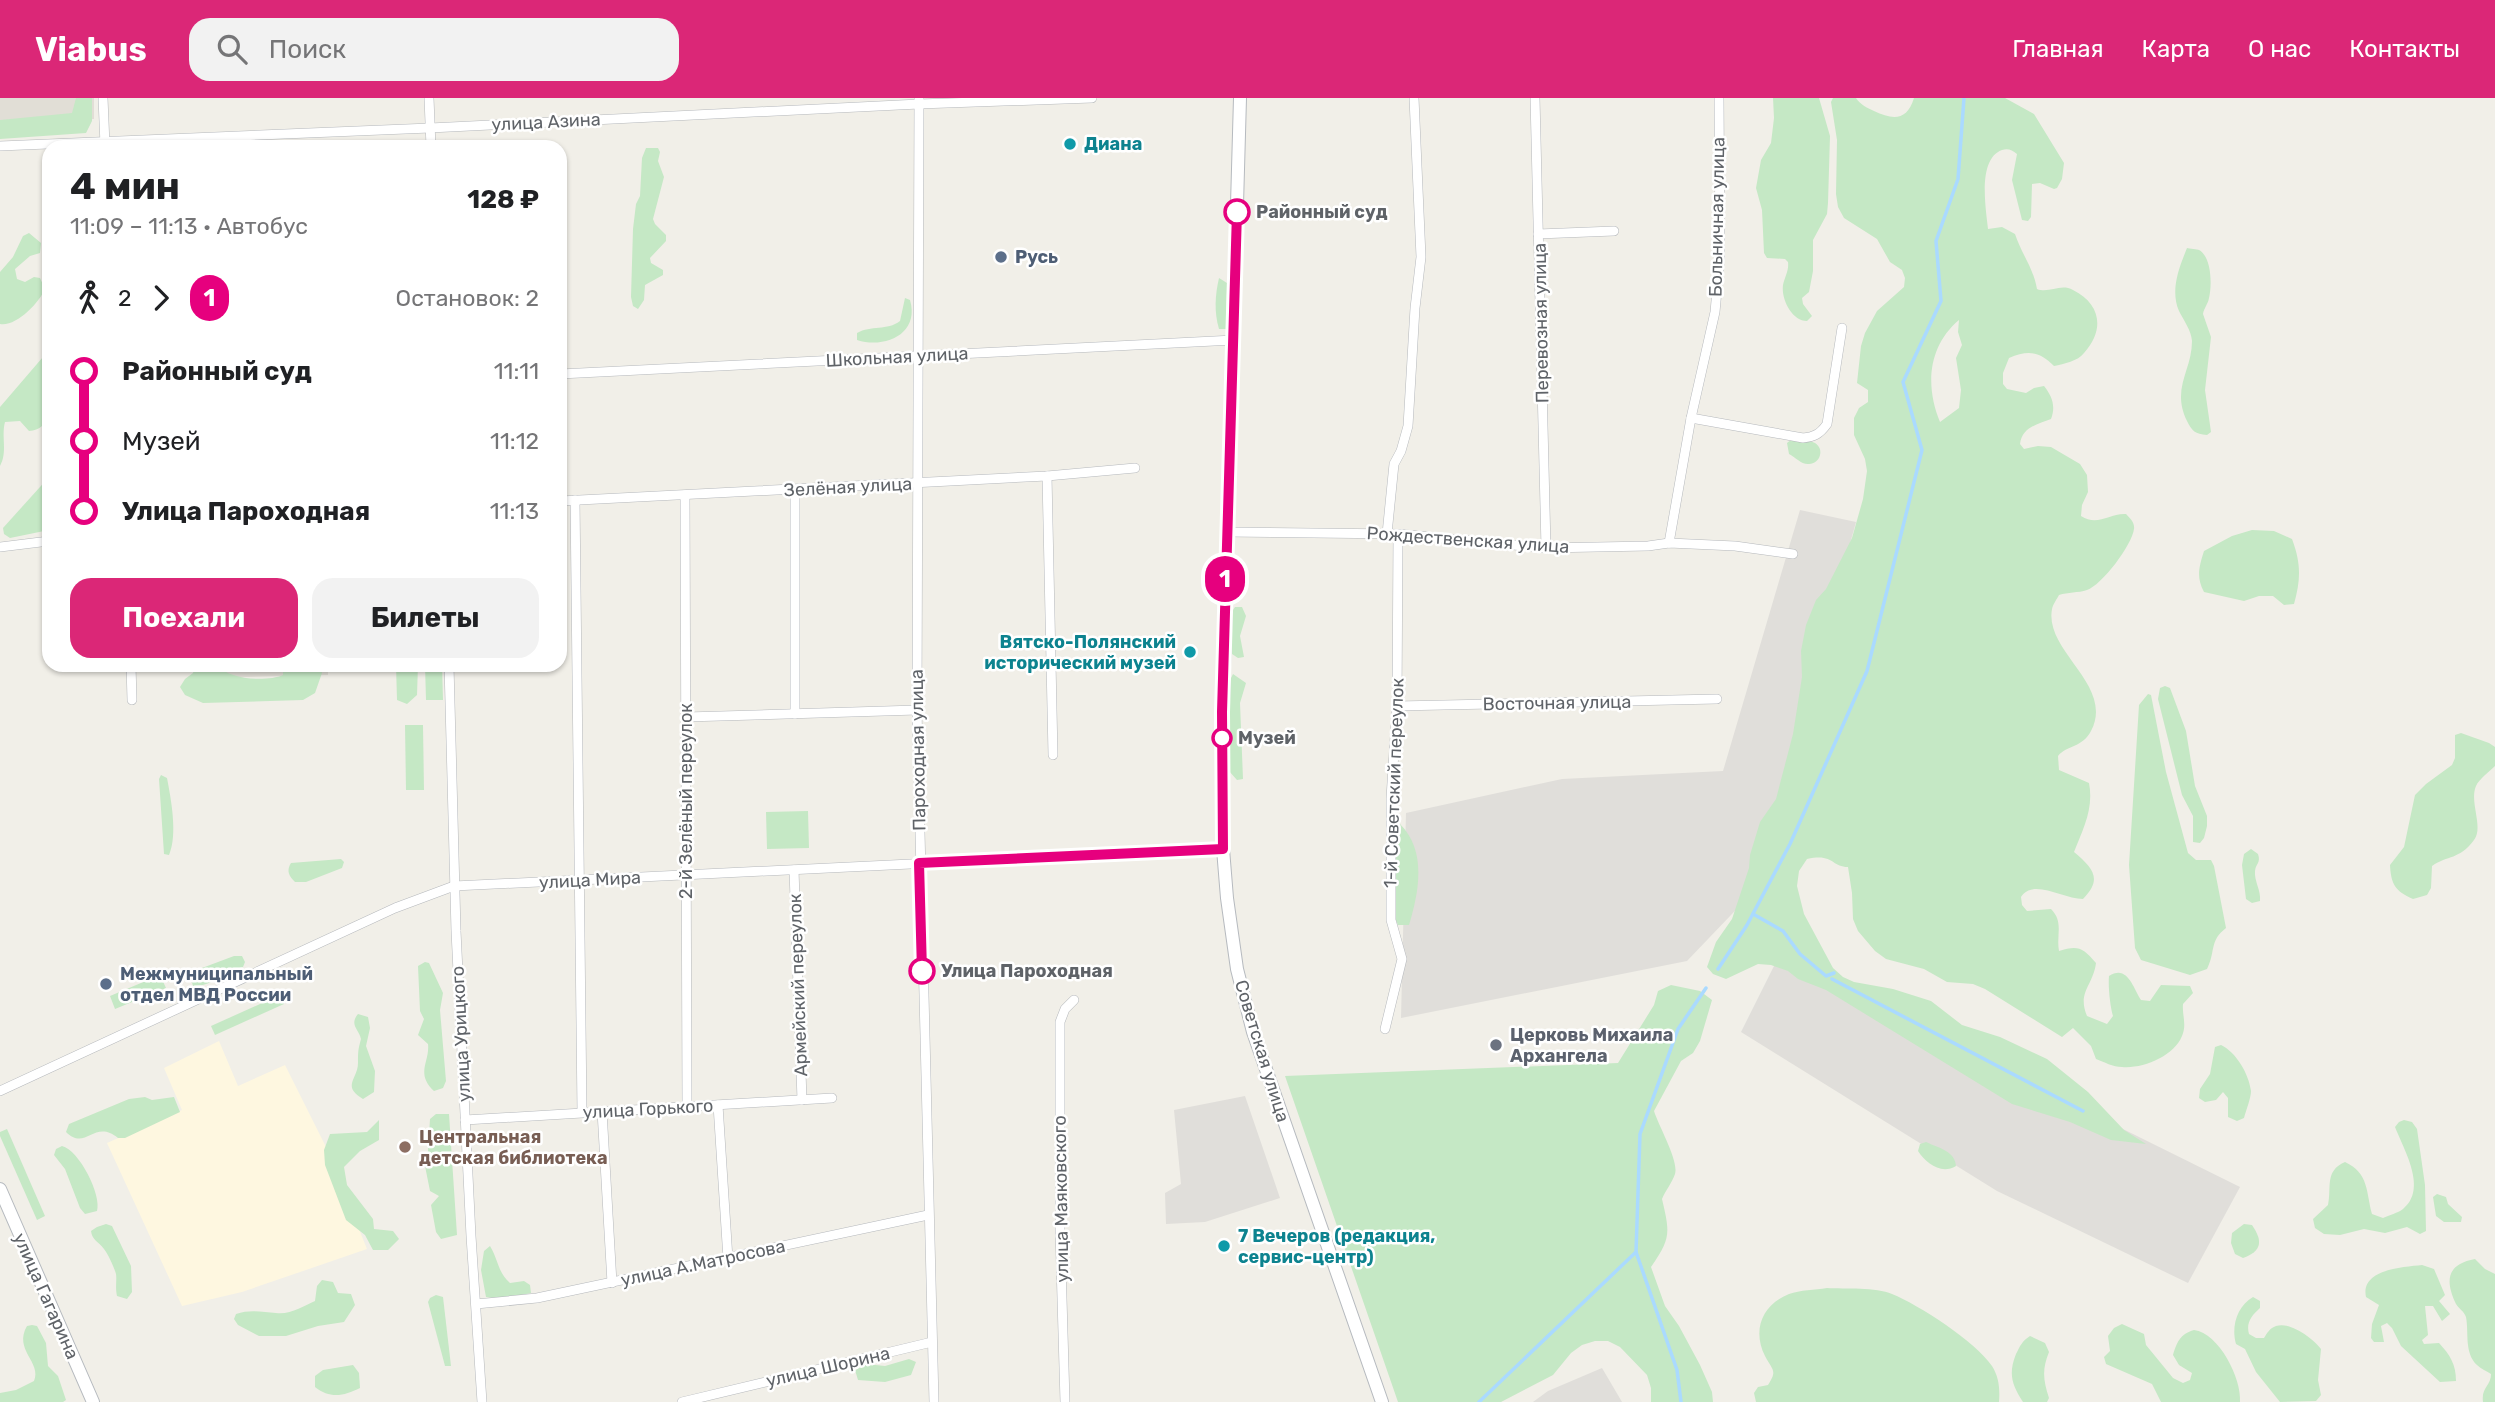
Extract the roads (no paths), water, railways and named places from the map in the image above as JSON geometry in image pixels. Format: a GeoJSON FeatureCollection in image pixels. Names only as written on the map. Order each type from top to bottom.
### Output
{"type":"FeatureCollection","features":[{"type":"Feature","properties":{"kind":"street"},"geometry":{"type":"LineString","coordinates":[[103,98],[105,140]]}},
{"type":"Feature","properties":{"kind":"street"},"geometry":{"type":"LineString","coordinates":[[429,98],[431,140]]}},
{"type":"Feature","properties":{"kind":"street","name":"улица Азина"},"geometry":{"type":"LineString","coordinates":[[186,140],[919,101],[1092,98]]}},
{"type":"Feature","properties":{"kind":"street","name":"Советская улица"},"geometry":{"type":"LineString","coordinates":[[1240,98],[1222,738],[1223,849],[1227,898],[1237,970],[1253,1032],[1382,1402]]}},
{"type":"Feature","properties":{"kind":"street"},"geometry":{"type":"LineString","coordinates":[[1387,534],[1394,464],[1408,426],[1421,257],[1414,98]]}},
{"type":"Feature","properties":{"kind":"street","name":"Перевозная улица"},"geometry":{"type":"LineString","coordinates":[[1535,98],[1546,548]]}},
{"type":"Feature","properties":{"kind":"street","name":"Больничная улица"},"geometry":{"type":"LineString","coordinates":[[1669,543],[1691,418],[1715,312],[1720,257],[1718,98]]}},
{"type":"Feature","properties":{"kind":"street","name":"Пароходная улица"},"geometry":{"type":"LineString","coordinates":[[919,101],[917,710],[934,1402]]}},
{"type":"Feature","properties":{"kind":"street","name":"улица Азина"},"geometry":{"type":"LineString","coordinates":[[0,146],[42,145]]}},
{"type":"Feature","properties":{"kind":"street"},"geometry":{"type":"LineString","coordinates":[[1538,234],[1614,231]]}},
{"type":"Feature","properties":{"kind":"street"},"geometry":{"type":"LineString","coordinates":[[1691,418],[1803,438],[1813,437],[1827,424],[1842,328]]}},
{"type":"Feature","properties":{"kind":"street","name":"Школьная улица"},"geometry":{"type":"LineString","coordinates":[[567,374],[1234,340]]}},
{"type":"Feature","properties":{"kind":"street","name":"Зелёная улица"},"geometry":{"type":"LineString","coordinates":[[567,501],[1047,477],[1135,468]]}},
{"type":"Feature","properties":{"kind":"street"},"geometry":{"type":"LineString","coordinates":[[1047,477],[1053,755]]}},
{"type":"Feature","properties":{"kind":"street"},"geometry":{"type":"LineString","coordinates":[[795,490],[795,714]]}},
{"type":"Feature","properties":{"kind":"street","name":"2-й Зелёный переулок"},"geometry":{"type":"LineString","coordinates":[[685,495],[687,1106]]}},
{"type":"Feature","properties":{"kind":"street"},"geometry":{"type":"LineString","coordinates":[[575,500],[582,1112]]}},
{"type":"Feature","properties":{"kind":"street","name":"Рождественская улица"},"geometry":{"type":"LineString","coordinates":[[1227,532],[1398,534],[1546,548],[1648,546],[1669,543],[1794,554]]}},
{"type":"Feature","properties":{"kind":"street","name":"1-й Советский переулок"},"geometry":{"type":"LineString","coordinates":[[1385,1029],[1402,959],[1391,920],[1391,798],[1397,706],[1398,534]]}},
{"type":"Feature","properties":{"kind":"street"},"geometry":{"type":"LineString","coordinates":[[0,547],[42,542]]}},
{"type":"Feature","properties":{"kind":"street"},"geometry":{"type":"LineString","coordinates":[[131,672],[132,700]]}},
{"type":"Feature","properties":{"kind":"street","name":"улица Урицкого"},"geometry":{"type":"LineString","coordinates":[[449,672],[454,886],[482,1402]]}},
{"type":"Feature","properties":{"kind":"street","name":"Восточная улица"},"geometry":{"type":"LineString","coordinates":[[1397,706],[1717,699]]}},
{"type":"Feature","properties":{"kind":"street"},"geometry":{"type":"LineString","coordinates":[[686,717],[917,710]]}},
{"type":"Feature","properties":{"kind":"street","name":"улица Мира"},"geometry":{"type":"LineString","coordinates":[[0,1091],[387,912],[454,886],[1223,849]]}},
{"type":"Feature","properties":{"kind":"street","name":"Армейский переулок"},"geometry":{"type":"LineString","coordinates":[[793,870],[802,1100]]}},
{"type":"Feature","properties":{"kind":"street","name":"улица Маяковского"},"geometry":{"type":"LineString","coordinates":[[1065,1402],[1060,1216],[1060,1022],[1065,1009],[1074,1000]]}},
{"type":"Feature","properties":{"kind":"street","name":"улица Горького"},"geometry":{"type":"LineString","coordinates":[[465,1120],[832,1098]]}},
{"type":"Feature","properties":{"kind":"street"},"geometry":{"type":"LineString","coordinates":[[718,1105],[728,1259]]}},
{"type":"Feature","properties":{"kind":"street"},"geometry":{"type":"LineString","coordinates":[[603,1111],[612,1283]]}},
{"type":"Feature","properties":{"kind":"street","name":"улица Гагарина"},"geometry":{"type":"LineString","coordinates":[[0,1189],[93,1402]]}},
{"type":"Feature","properties":{"kind":"street","name":"улица А.Матросова"},"geometry":{"type":"LineString","coordinates":[[476,1304],[537,1298],[928,1215]]}},
{"type":"Feature","properties":{"kind":"street","name":"улица Шорина"},"geometry":{"type":"LineString","coordinates":[[682,1402],[932,1342]]}},
{"type":"Feature","properties":{"kind":"waterway"},"geometry":{"type":"LineString","coordinates":[[1718,969],[1747,925],[1790,844],[1867,671],[1922,450],[1903,382],[1941,301],[1936,241],[1958,179],[1964,98]]}},
{"type":"Feature","properties":{"kind":"waterway"},"geometry":{"type":"LineString","coordinates":[[1753,914],[1783,931],[1800,954],[1826,976],[1834,973]]}},
{"type":"Feature","properties":{"kind":"waterway"},"geometry":{"type":"LineString","coordinates":[[1832,979],[2083,1111]]}},
{"type":"Feature","properties":{"kind":"waterway"},"geometry":{"type":"LineString","coordinates":[[1681,1402],[1677,1370],[1636,1252],[1640,1134],[1678,1029],[1706,988]]}},
{"type":"Feature","properties":{"kind":"waterway"},"geometry":{"type":"LineString","coordinates":[[1479,1402],[1636,1252]]}},
{"type":"Feature","properties":{"kind":"place","name":"Диана"},"geometry":{"type":"Point","coordinates":[1070,144]}},
{"type":"Feature","properties":{"kind":"place","name":"Районный суд"},"geometry":{"type":"Point","coordinates":[1237,212]}},
{"type":"Feature","properties":{"kind":"place","name":"Русь"},"geometry":{"type":"Point","coordinates":[1001,257]}},
{"type":"Feature","properties":{"kind":"place","name":"Вятско-Полянский исторический музей"},"geometry":{"type":"Point","coordinates":[1190,652]}},
{"type":"Feature","properties":{"kind":"place","name":"Музей"},"geometry":{"type":"Point","coordinates":[1222,738]}},
{"type":"Feature","properties":{"kind":"place","name":"Улица Пароходная"},"geometry":{"type":"Point","coordinates":[922,971]}},
{"type":"Feature","properties":{"kind":"place","name":"Межмуниципальный отдел МВД России"},"geometry":{"type":"Point","coordinates":[106,984]}},
{"type":"Feature","properties":{"kind":"place","name":"Церковь Михаила Архангела"},"geometry":{"type":"Point","coordinates":[1496,1045]}},
{"type":"Feature","properties":{"kind":"place","name":"Центральная детская библиотека"},"geometry":{"type":"Point","coordinates":[405,1147]}},
{"type":"Feature","properties":{"kind":"place","name":"7 Вечеров (редакция, сервис-центр)"},"geometry":{"type":"Point","coordinates":[1224,1246]}}]}
